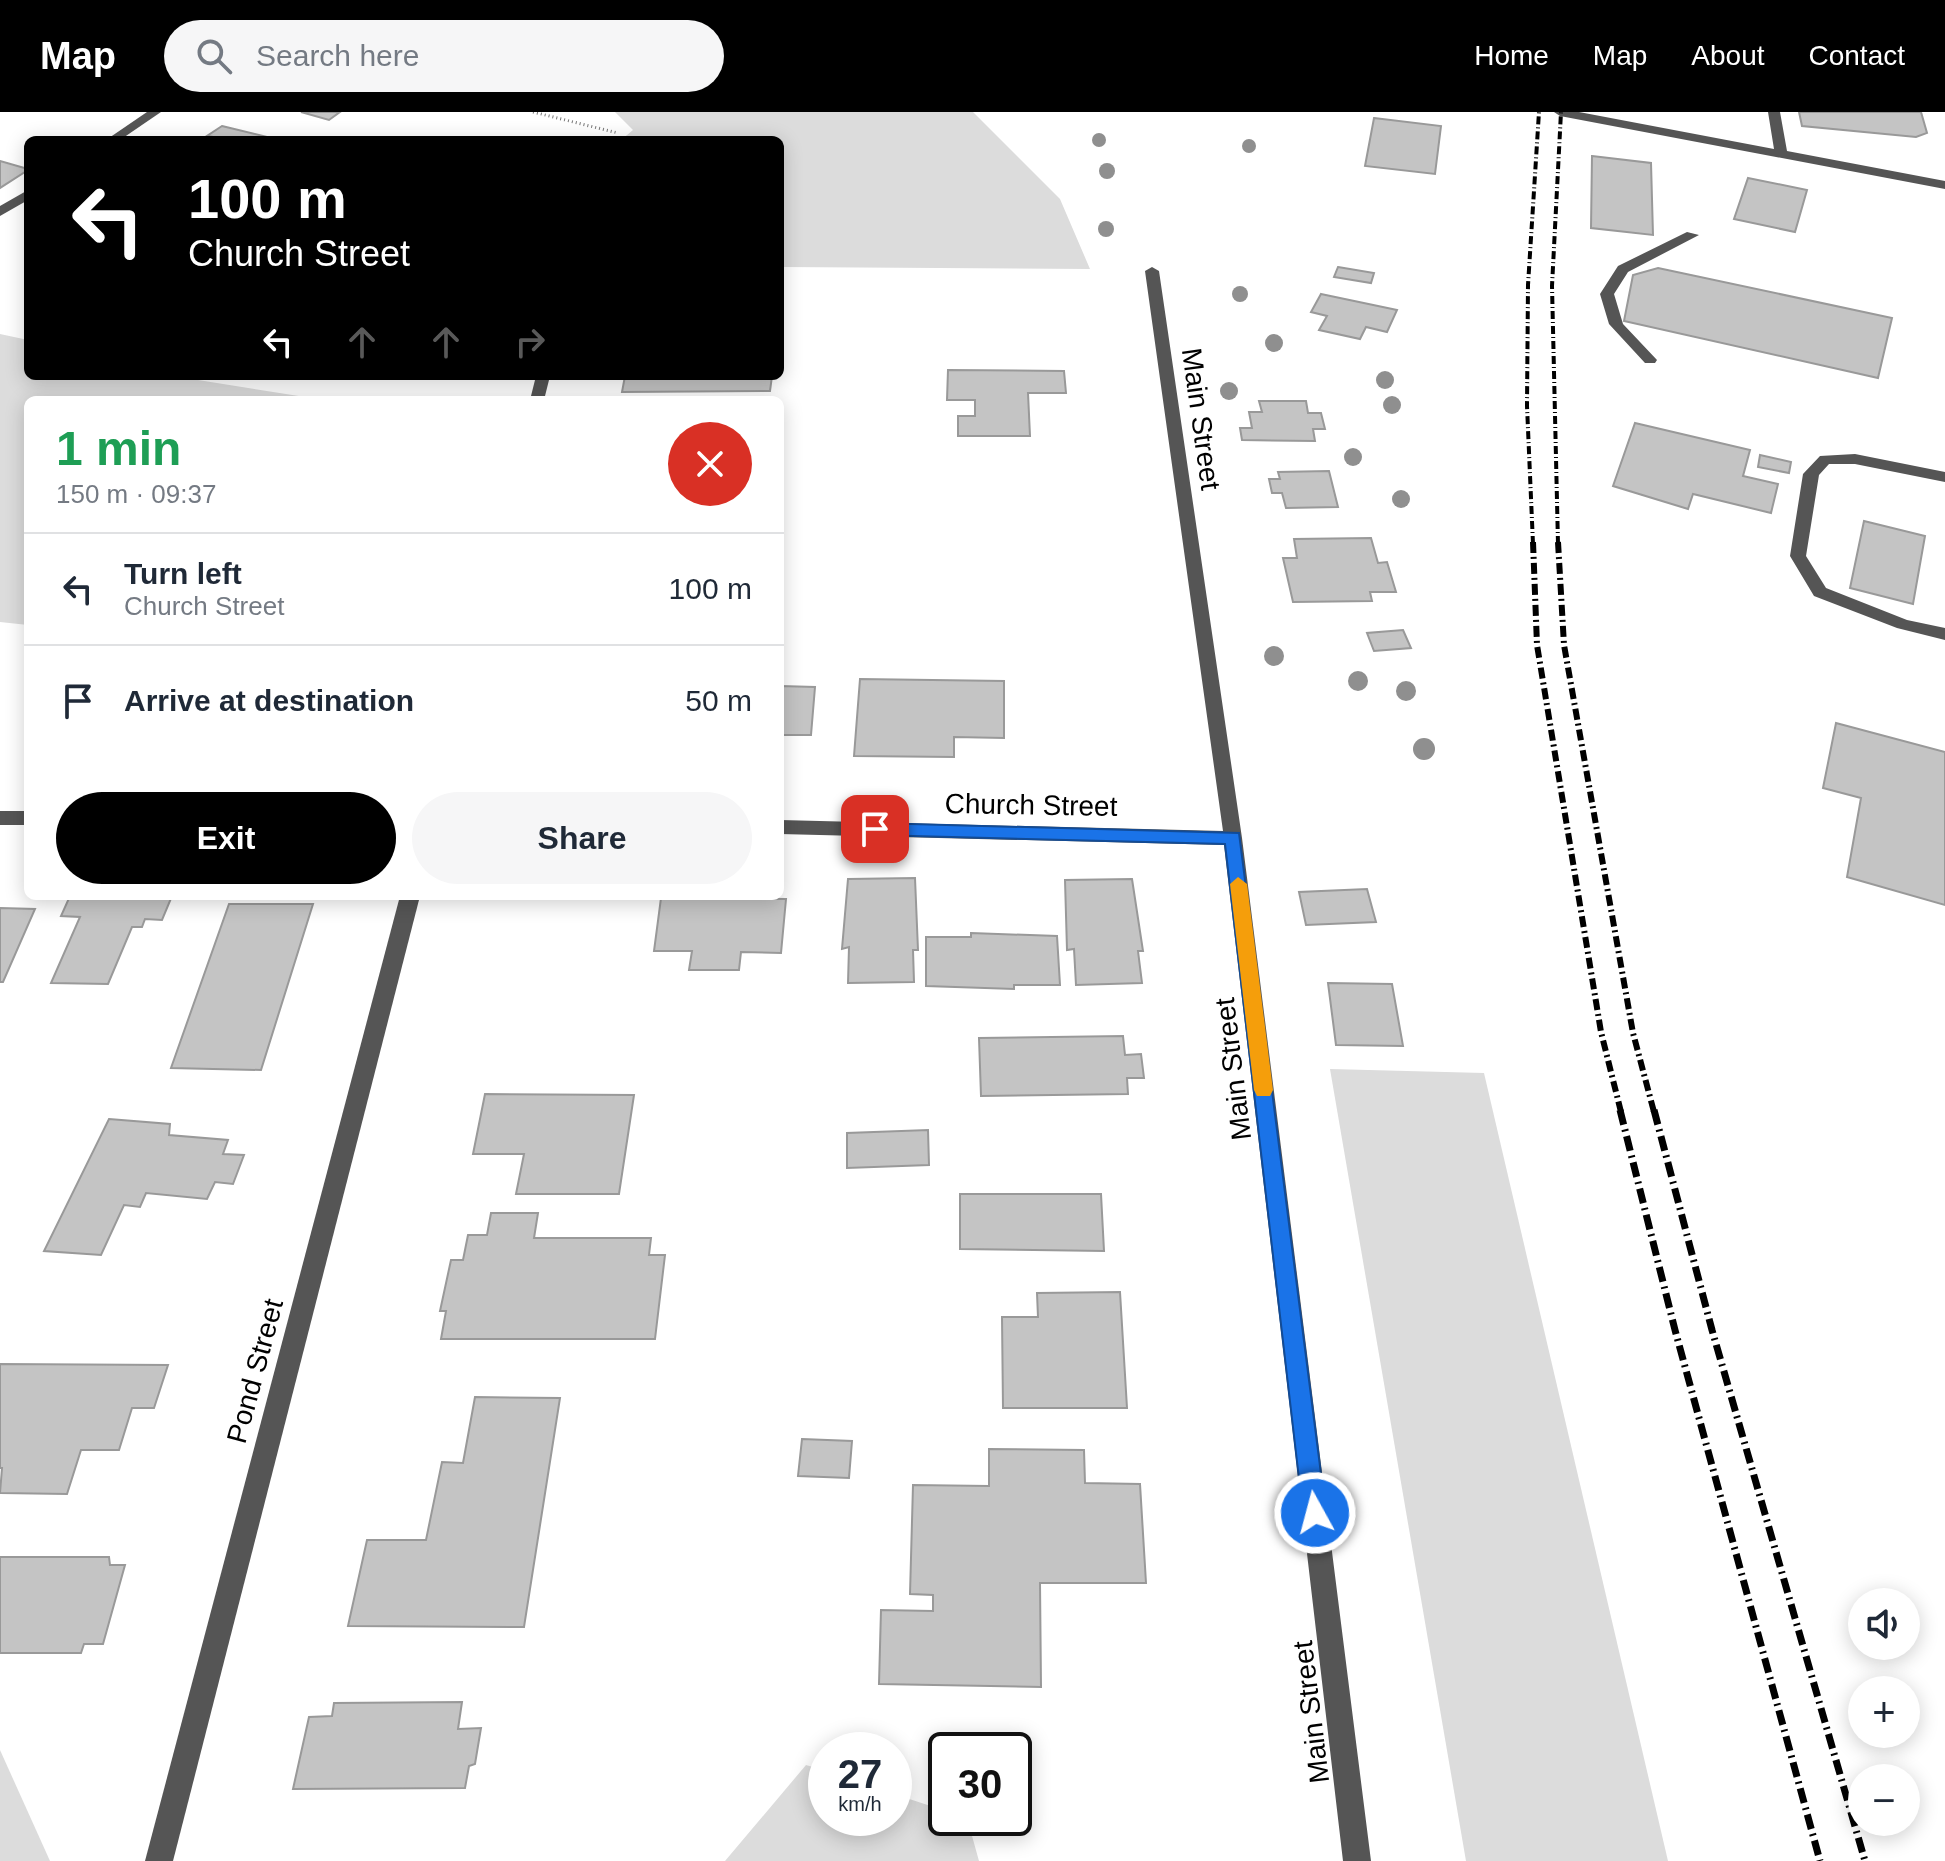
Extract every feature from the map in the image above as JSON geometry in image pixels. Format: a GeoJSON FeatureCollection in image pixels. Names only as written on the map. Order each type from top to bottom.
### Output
{"type":"FeatureCollection","features":[{"type":"Feature","properties":{"kind":"street"},"geometry":{"type":"LineString","coordinates":[[118,136],[155,112]]}},
{"type":"Feature","properties":{"kind":"street"},"geometry":{"type":"LineString","coordinates":[[1560,112],[1945,185]]}},
{"type":"Feature","properties":{"kind":"street"},"geometry":{"type":"LineString","coordinates":[[1774,112],[1781,152]]}},
{"type":"Feature","properties":{"kind":"street"},"geometry":{"type":"LineString","coordinates":[[0,212],[24,197]]}},
{"type":"Feature","properties":{"kind":"street"},"geometry":{"type":"LineString","coordinates":[[1650,360],[1627,339],[1610,317],[1607,294],[1623,269],[1692,235]]}},
{"type":"Feature","properties":{"kind":"street","name":"Main Street"},"geometry":{"type":"LineString","coordinates":[[1152,271],[1233,838],[1357,1861]]}},
{"type":"Feature","properties":{"kind":"street"},"geometry":{"type":"LineString","coordinates":[[1945,477],[1855,459],[1825,459],[1811,474],[1798,556],[1820,592],[1903,624],[1945,634]]}},
{"type":"Feature","properties":{"kind":"street"},"geometry":{"type":"LineString","coordinates":[[0,818],[24,818]]}},
{"type":"Feature","properties":{"kind":"street","name":"Church Street"},"geometry":{"type":"LineString","coordinates":[[784,827],[1233,838]]}},
{"type":"Feature","properties":{"kind":"street","name":"Pond Street"},"geometry":{"type":"LineString","coordinates":[[159,1861],[409,900]]}},
{"type":"Feature","properties":{"kind":"path"},"geometry":{"type":"LineString","coordinates":[[533,112],[618,133]]}},
{"type":"Feature","properties":{"kind":"shaded area"},"geometry":{"type":"Polygon","coordinates":[[[615,112],[973,112],[1060,199],[1090,269],[784,267],[784,136],[626,136],[633,130],[615,112]]]}},
{"type":"Feature","properties":{"kind":"shaded area"},"geometry":{"type":"Polygon","coordinates":[[[0,334],[24,339],[24,380],[198,380],[299,396],[24,396],[24,625],[0,622],[0,334]]]}},
{"type":"Feature","properties":{"kind":"shaded area"},"geometry":{"type":"Polygon","coordinates":[[[1330,1069],[1484,1073],[1668,1861],[1466,1861],[1330,1069]]]}},
{"type":"Feature","properties":{"kind":"shaded area"},"geometry":{"type":"Polygon","coordinates":[[[0,1750],[50,1861],[0,1861],[0,1750]]]}},
{"type":"Feature","properties":{"kind":"shaded area"},"geometry":{"type":"Polygon","coordinates":[[[806,1765],[808,1836],[912,1836],[912,1800],[928,1805],[928,1836],[972,1836],[979,1861],[725,1861],[806,1765]]]}},
{"type":"Feature","properties":{"kind":"building"},"geometry":{"type":"Polygon","coordinates":[[[301,112],[340,112],[329,120],[301,112]]]}},
{"type":"Feature","properties":{"kind":"building"},"geometry":{"type":"Polygon","coordinates":[[[1799,112],[1921,112],[1927,133],[1916,137],[1802,126],[1799,112]]]}},
{"type":"Feature","properties":{"kind":"building"},"geometry":{"type":"Polygon","coordinates":[[[1374,118],[1441,126],[1435,174],[1365,166],[1374,118]]]}},
{"type":"Feature","properties":{"kind":"building"},"geometry":{"type":"Polygon","coordinates":[[[222,126],[263,136],[207,136],[222,126]]]}},
{"type":"Feature","properties":{"kind":"building"},"geometry":{"type":"Polygon","coordinates":[[[1592,156],[1651,163],[1653,235],[1591,228],[1592,156]]]}},
{"type":"Feature","properties":{"kind":"building"},"geometry":{"type":"Polygon","coordinates":[[[0,161],[24,168],[24,173],[0,188],[0,161]]]}},
{"type":"Feature","properties":{"kind":"building"},"geometry":{"type":"Polygon","coordinates":[[[1748,178],[1807,190],[1795,232],[1734,219],[1748,178]]]}},
{"type":"Feature","properties":{"kind":"building"},"geometry":{"type":"Polygon","coordinates":[[[1338,267],[1374,273],[1371,283],[1334,277],[1338,267]]]}},
{"type":"Feature","properties":{"kind":"building"},"geometry":{"type":"Polygon","coordinates":[[[1658,268],[1892,318],[1878,378],[1624,321],[1633,275],[1658,268]]]}},
{"type":"Feature","properties":{"kind":"building"},"geometry":{"type":"Polygon","coordinates":[[[1321,294],[1397,310],[1387,332],[1366,327],[1360,339],[1319,330],[1327,316],[1311,312],[1321,294]]]}},
{"type":"Feature","properties":{"kind":"building"},"geometry":{"type":"Polygon","coordinates":[[[948,370],[1064,371],[1066,393],[1028,393],[1030,436],[958,436],[958,416],[975,416],[975,400],[947,400],[948,370]]]}},
{"type":"Feature","properties":{"kind":"building"},"geometry":{"type":"Polygon","coordinates":[[[624,380],[771,380],[770,391],[622,392],[624,380]]]}},
{"type":"Feature","properties":{"kind":"building"},"geometry":{"type":"Polygon","coordinates":[[[1259,401],[1306,401],[1308,413],[1321,413],[1325,429],[1313,429],[1315,441],[1242,440],[1240,428],[1252,428],[1249,412],[1262,412],[1259,401]]]}},
{"type":"Feature","properties":{"kind":"building"},"geometry":{"type":"Polygon","coordinates":[[[1635,423],[1750,450],[1743,476],[1778,484],[1771,513],[1693,494],[1688,509],[1613,486],[1635,423]]]}},
{"type":"Feature","properties":{"kind":"building"},"geometry":{"type":"Polygon","coordinates":[[[1760,455],[1791,462],[1789,473],[1758,467],[1760,455]]]}},
{"type":"Feature","properties":{"kind":"building"},"geometry":{"type":"Polygon","coordinates":[[[1329,471],[1338,507],[1286,508],[1282,493],[1272,493],[1269,479],[1280,479],[1278,472],[1329,471]]]}},
{"type":"Feature","properties":{"kind":"building"},"geometry":{"type":"Polygon","coordinates":[[[1864,521],[1925,536],[1913,604],[1850,588],[1864,521]]]}},
{"type":"Feature","properties":{"kind":"building"},"geometry":{"type":"Polygon","coordinates":[[[1371,538],[1378,563],[1387,562],[1396,592],[1370,592],[1372,601],[1293,602],[1283,558],[1297,558],[1294,539],[1371,538]]]}},
{"type":"Feature","properties":{"kind":"building"},"geometry":{"type":"Polygon","coordinates":[[[1403,630],[1411,648],[1374,651],[1367,633],[1403,630]]]}},
{"type":"Feature","properties":{"kind":"building"},"geometry":{"type":"Polygon","coordinates":[[[860,679],[1004,681],[1004,738],[954,737],[954,757],[854,756],[860,679]]]}},
{"type":"Feature","properties":{"kind":"building"},"geometry":{"type":"Polygon","coordinates":[[[784,686],[815,687],[811,735],[784,735],[784,686]]]}},
{"type":"Feature","properties":{"kind":"building"},"geometry":{"type":"Polygon","coordinates":[[[1836,723],[1945,752],[1945,905],[1847,877],[1861,798],[1823,788],[1836,723]]]}},
{"type":"Feature","properties":{"kind":"building"},"geometry":{"type":"Polygon","coordinates":[[[915,878],[918,950],[913,950],[914,982],[848,983],[849,947],[842,949],[848,879],[915,878]]]}},
{"type":"Feature","properties":{"kind":"building"},"geometry":{"type":"Polygon","coordinates":[[[1132,879],[1143,951],[1138,951],[1142,983],[1076,985],[1074,949],[1067,950],[1065,880],[1132,879]]]}},
{"type":"Feature","properties":{"kind":"building"},"geometry":{"type":"Polygon","coordinates":[[[1367,889],[1376,922],[1306,925],[1299,892],[1367,889]]]}},
{"type":"Feature","properties":{"kind":"building"},"geometry":{"type":"Polygon","coordinates":[[[786,899],[781,953],[741,952],[739,970],[689,970],[692,951],[654,951],[661,900],[786,899]]]}},
{"type":"Feature","properties":{"kind":"building"},"geometry":{"type":"Polygon","coordinates":[[[68,900],[170,900],[162,920],[145,919],[142,927],[132,927],[108,984],[51,983],[80,917],[61,916],[68,900]]]}},
{"type":"Feature","properties":{"kind":"building"},"geometry":{"type":"Polygon","coordinates":[[[229,904],[313,904],[261,1070],[171,1068],[229,904]]]}},
{"type":"Feature","properties":{"kind":"building"},"geometry":{"type":"Polygon","coordinates":[[[0,908],[35,909],[3,982],[0,982],[0,908]]]}},
{"type":"Feature","properties":{"kind":"building"},"geometry":{"type":"Polygon","coordinates":[[[971,933],[1057,936],[1060,985],[1014,985],[1014,989],[926,986],[926,937],[971,937],[971,933]]]}},
{"type":"Feature","properties":{"kind":"building"},"geometry":{"type":"Polygon","coordinates":[[[1328,983],[1392,984],[1403,1046],[1336,1045],[1328,983]]]}},
{"type":"Feature","properties":{"kind":"building"},"geometry":{"type":"Polygon","coordinates":[[[1123,1036],[1125,1055],[1141,1054],[1144,1078],[1127,1078],[1128,1094],[981,1096],[979,1038],[1123,1036]]]}},
{"type":"Feature","properties":{"kind":"building"},"geometry":{"type":"Polygon","coordinates":[[[485,1094],[634,1095],[619,1194],[516,1194],[524,1154],[473,1154],[485,1094]]]}},
{"type":"Feature","properties":{"kind":"building"},"geometry":{"type":"Polygon","coordinates":[[[109,1119],[170,1124],[169,1135],[228,1140],[223,1154],[244,1155],[233,1184],[215,1182],[207,1199],[146,1193],[140,1207],[124,1205],[101,1255],[44,1251],[109,1119]]]}},
{"type":"Feature","properties":{"kind":"building"},"geometry":{"type":"Polygon","coordinates":[[[928,1130],[929,1165],[847,1168],[847,1133],[928,1130]]]}},
{"type":"Feature","properties":{"kind":"building"},"geometry":{"type":"Polygon","coordinates":[[[960,1194],[1101,1194],[1104,1251],[960,1249],[960,1194]]]}},
{"type":"Feature","properties":{"kind":"building"},"geometry":{"type":"Polygon","coordinates":[[[491,1213],[538,1213],[534,1238],[651,1238],[649,1255],[665,1255],[655,1339],[441,1339],[446,1311],[440,1311],[451,1260],[463,1260],[468,1235],[487,1235],[491,1213]]]}},
{"type":"Feature","properties":{"kind":"building"},"geometry":{"type":"Polygon","coordinates":[[[1120,1292],[1127,1408],[1003,1408],[1002,1317],[1038,1317],[1037,1293],[1120,1292]]]}},
{"type":"Feature","properties":{"kind":"building"},"geometry":{"type":"Polygon","coordinates":[[[0,1364],[168,1365],[154,1408],[132,1408],[119,1450],[81,1450],[67,1494],[0,1493],[0,1364]]]}},
{"type":"Feature","properties":{"kind":"building"},"geometry":{"type":"Polygon","coordinates":[[[475,1397],[560,1398],[524,1627],[348,1626],[367,1540],[426,1540],[442,1462],[463,1463],[475,1397]]]}},
{"type":"Feature","properties":{"kind":"building"},"geometry":{"type":"Polygon","coordinates":[[[802,1439],[852,1441],[849,1478],[798,1476],[802,1439]]]}},
{"type":"Feature","properties":{"kind":"building"},"geometry":{"type":"Polygon","coordinates":[[[989,1449],[1084,1450],[1085,1483],[1140,1484],[1146,1583],[1040,1583],[1041,1687],[879,1684],[881,1610],[933,1611],[933,1595],[910,1594],[913,1485],[989,1486],[989,1449]]]}},
{"type":"Feature","properties":{"kind":"building"},"geometry":{"type":"Polygon","coordinates":[[[0,1557],[109,1557],[110,1565],[125,1565],[103,1644],[84,1644],[81,1653],[0,1653],[0,1557]]]}},
{"type":"Feature","properties":{"kind":"building"},"geometry":{"type":"Polygon","coordinates":[[[462,1702],[458,1729],[481,1728],[475,1764],[469,1766],[465,1788],[293,1789],[309,1717],[332,1716],[334,1703],[462,1702]]]}},
{"type":"Feature","properties":{"kind":"railway"},"geometry":{"type":"LineString","coordinates":[[1533,544],[1527,406],[1528,285],[1539,112]]}},
{"type":"Feature","properties":{"kind":"railway"},"geometry":{"type":"LineString","coordinates":[[1558,544],[1552,286],[1561,112]]}},
{"type":"Feature","properties":{"kind":"railway"},"geometry":{"type":"LineString","coordinates":[[1533,542],[1537,645],[1601,1032],[1621,1112]]}},
{"type":"Feature","properties":{"kind":"railway"},"geometry":{"type":"LineString","coordinates":[[1558,542],[1564,645],[1633,1033],[1654,1112]]}},
{"type":"Feature","properties":{"kind":"railway"},"geometry":{"type":"LineString","coordinates":[[1620,1110],[1675,1330],[1820,1861]]}},
{"type":"Feature","properties":{"kind":"railway"},"geometry":{"type":"LineString","coordinates":[[1654,1110],[1712,1330],[1865,1861]]}},
{"type":"Feature","properties":{"kind":"slow traffic"},"geometry":{"type":"LineString","coordinates":[[1238,884],[1264,1090]]}},
{"type":"Feature","properties":{"kind":"route"},"geometry":{"type":"LineString","coordinates":[[875,829],[1233,838],[1315,1513]]}}]}
